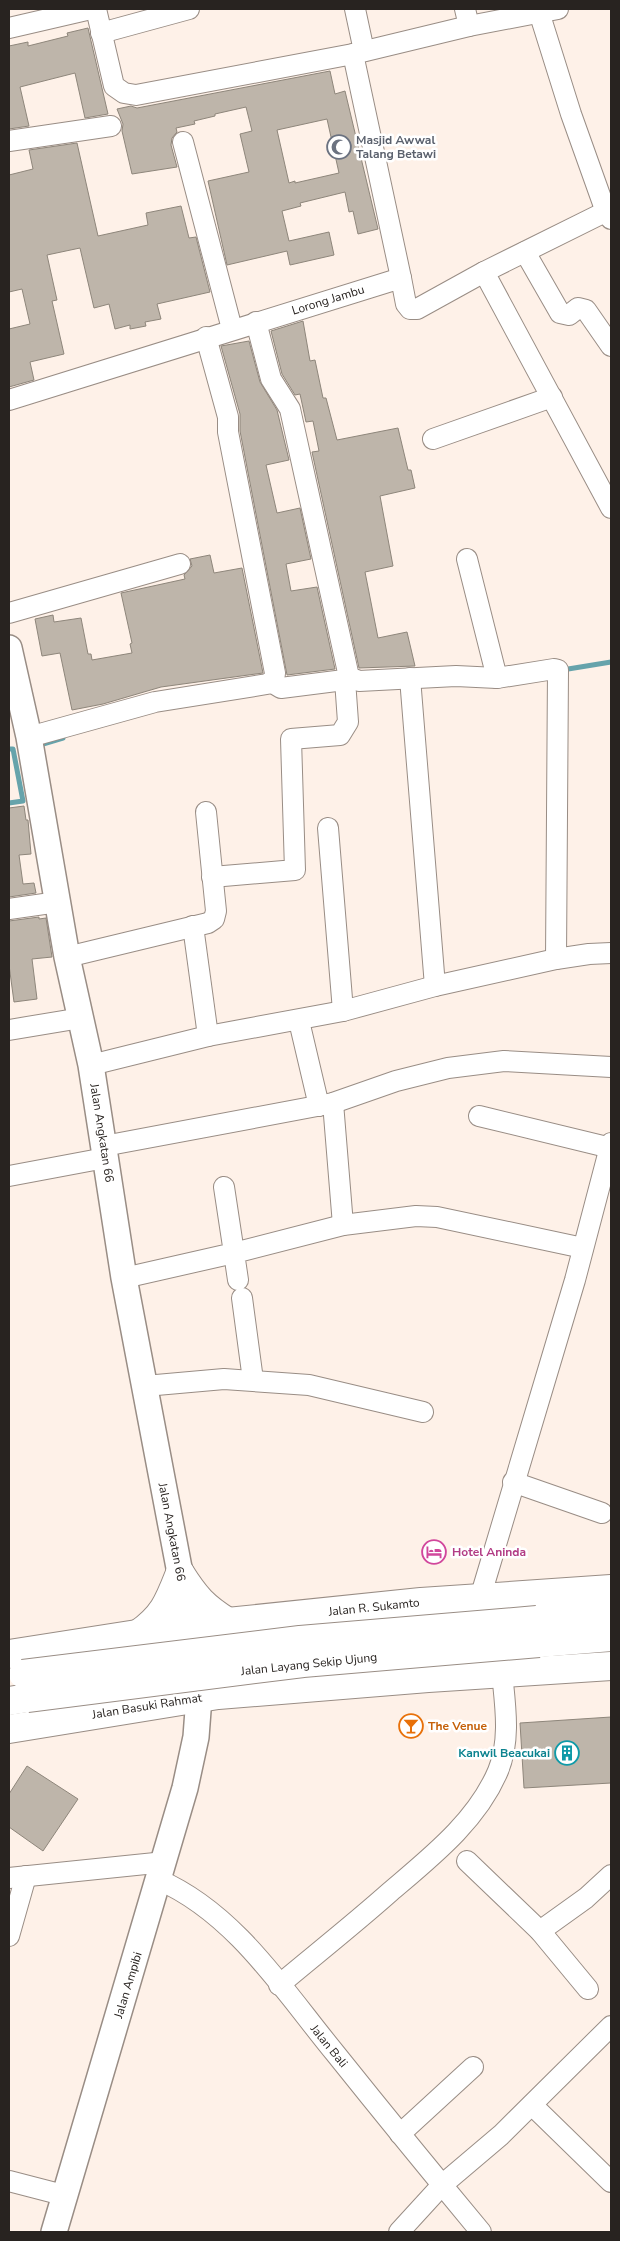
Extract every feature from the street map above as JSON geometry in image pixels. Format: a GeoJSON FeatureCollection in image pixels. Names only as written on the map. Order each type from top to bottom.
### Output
{"type":"FeatureCollection","features":[{"type":"Feature","properties":{"kind":"highway"},"geometry":{"type":"LineString","coordinates":[[180,1573],[196,1599],[228,1622]]}},
{"type":"Feature","properties":{"kind":"highway"},"geometry":{"type":"LineString","coordinates":[[15,1681],[153,1624],[164,1611],[180,1573]]}},
{"type":"Feature","properties":{"kind":"highway","name":"Jalan R. Sukamto"},"geometry":{"type":"LineString","coordinates":[[128,1635],[188,1623],[228,1622],[477,1598],[611,1589]]}},
{"type":"Feature","properties":{"kind":"highway"},"geometry":{"type":"LineString","coordinates":[[477,1598],[466,1603],[457,1615],[458,1654],[465,1668],[491,1673]]}},
{"type":"Feature","properties":{"kind":"highway","name":"Jalan Layang Sekip Ujung"},"geometry":{"type":"LineString","coordinates":[[15,1681],[303,1663],[538,1631],[611,1614]]}},
{"type":"Feature","properties":{"kind":"highway"},"geometry":{"type":"LineString","coordinates":[[290,1616],[262,1625],[244,1642],[240,1660],[257,1677],[288,1689],[491,1673],[611,1666]]}},
{"type":"Feature","properties":{"kind":"highway","name":"Jalan Layang Sekip Ujung"},"geometry":{"type":"LineString","coordinates":[[538,1631],[611,1637]]}},
{"type":"Feature","properties":{"kind":"highway"},"geometry":{"type":"LineString","coordinates":[[120,1711],[149,1687],[157,1673],[156,1665],[148,1646],[128,1635]]}},
{"type":"Feature","properties":{"kind":"highway","name":"Jalan Basuki Rahmat"},"geometry":{"type":"LineString","coordinates":[[9,1729],[199,1697],[288,1689]]}},
{"type":"Feature","properties":{"kind":"street"},"geometry":{"type":"LineString","coordinates":[[9,28],[91,9]]}},
{"type":"Feature","properties":{"kind":"street"},"geometry":{"type":"LineString","coordinates":[[96,9],[114,86],[124,93],[136,95],[358,52],[467,17],[548,10],[571,114],[610,213],[484,272],[417,309],[410,309],[406,304],[358,52],[356,9]]}},
{"type":"Feature","properties":{"kind":"street"},"geometry":{"type":"LineString","coordinates":[[101,33],[188,9]]}},
{"type":"Feature","properties":{"kind":"street"},"geometry":{"type":"LineString","coordinates":[[9,141],[111,126]]}},
{"type":"Feature","properties":{"kind":"street"},"geometry":{"type":"LineString","coordinates":[[183,142],[232,330]]}},
{"type":"Feature","properties":{"kind":"street"},"geometry":{"type":"LineString","coordinates":[[525,252],[560,313],[569,315],[578,308],[586,310],[611,346]]}},
{"type":"Feature","properties":{"kind":"street"},"geometry":{"type":"LineString","coordinates":[[484,272],[611,508]]}},
{"type":"Feature","properties":{"kind":"street","name":"Lorong Jambu"},"geometry":{"type":"LineString","coordinates":[[9,400],[401,278]]}},
{"type":"Feature","properties":{"kind":"street"},"geometry":{"type":"LineString","coordinates":[[212,877],[295,870],[291,739],[340,734],[348,722],[348,672],[290,409],[271,379],[256,322]]}},
{"type":"Feature","properties":{"kind":"street"},"geometry":{"type":"LineString","coordinates":[[206,338],[228,417],[228,432],[275,672],[271,682]]}},
{"type":"Feature","properties":{"kind":"street"},"geometry":{"type":"LineString","coordinates":[[433,439],[552,397]]}},
{"type":"Feature","properties":{"kind":"street"},"geometry":{"type":"LineString","coordinates":[[466,559],[498,678]]}},
{"type":"Feature","properties":{"kind":"street"},"geometry":{"type":"LineString","coordinates":[[9,613],[180,564]]}},
{"type":"Feature","properties":{"kind":"street","name":"Jalan Angkatan 66"},"geometry":{"type":"LineString","coordinates":[[9,648],[30,744],[67,957],[91,1065],[124,1278],[180,1573],[199,1697]]}},
{"type":"Feature","properties":{"kind":"street"},"geometry":{"type":"LineString","coordinates":[[30,744],[155,702],[271,682],[281,688],[348,680],[410,682],[498,678],[554,669],[558,677],[556,958]]}},
{"type":"Feature","properties":{"kind":"street"},"geometry":{"type":"LineString","coordinates":[[410,682],[435,986]]}},
{"type":"Feature","properties":{"kind":"street"},"geometry":{"type":"LineString","coordinates":[[67,957],[208,923],[214,919],[206,812]]}},
{"type":"Feature","properties":{"kind":"street"},"geometry":{"type":"LineString","coordinates":[[328,828],[343,1011]]}},
{"type":"Feature","properties":{"kind":"street"},"geometry":{"type":"LineString","coordinates":[[9,910],[58,902]]}},
{"type":"Feature","properties":{"kind":"street"},"geometry":{"type":"LineString","coordinates":[[193,926],[208,1036]]}},
{"type":"Feature","properties":{"kind":"street"},"geometry":{"type":"LineString","coordinates":[[91,1065],[208,1036],[343,1011],[435,986],[556,958],[589,954],[611,954]]}},
{"type":"Feature","properties":{"kind":"street"},"geometry":{"type":"LineString","coordinates":[[9,1030],[81,1018]]}},
{"type":"Feature","properties":{"kind":"street"},"geometry":{"type":"LineString","coordinates":[[299,1020],[326,1104],[344,1225]]}},
{"type":"Feature","properties":{"kind":"street"},"geometry":{"type":"LineString","coordinates":[[9,1176],[105,1152],[326,1104],[396,1080],[448,1068],[504,1061],[611,1067]]}},
{"type":"Feature","properties":{"kind":"street"},"geometry":{"type":"LineString","coordinates":[[477,1598],[583,1248],[611,1146],[479,1116]]}},
{"type":"Feature","properties":{"kind":"street"},"geometry":{"type":"LineString","coordinates":[[224,1187],[253,1380]]}},
{"type":"Feature","properties":{"kind":"street"},"geometry":{"type":"LineString","coordinates":[[124,1278],[344,1225],[399,1217],[436,1217],[583,1248]]}},
{"type":"Feature","properties":{"kind":"street"},"geometry":{"type":"LineString","coordinates":[[145,1386],[224,1379],[309,1385],[423,1412]]}},
{"type":"Feature","properties":{"kind":"street"},"geometry":{"type":"LineString","coordinates":[[513,1482],[602,1513]]}},
{"type":"Feature","properties":{"kind":"street"},"geometry":{"type":"LineString","coordinates":[[279,1985],[441,1848],[470,1816],[498,1770],[504,1747],[506,1722],[491,1673]]}},
{"type":"Feature","properties":{"kind":"street","name":"Jalan Ampibi"},"geometry":{"type":"LineString","coordinates":[[54,2232],[63,2195],[162,1871],[196,1737],[199,1697]]}},
{"type":"Feature","properties":{"kind":"street"},"geometry":{"type":"LineString","coordinates":[[467,1860],[540,1932],[588,1989]]}},
{"type":"Feature","properties":{"kind":"street","name":"Jalan Bali"},"geometry":{"type":"LineString","coordinates":[[17,1877],[162,1871],[180,1889],[215,1915],[246,1946],[481,2232]]}},
{"type":"Feature","properties":{"kind":"street"},"geometry":{"type":"LineString","coordinates":[[540,1932],[586,1898],[611,1875]]}},
{"type":"Feature","properties":{"kind":"street"},"geometry":{"type":"LineString","coordinates":[[9,1936],[17,1877]]}},
{"type":"Feature","properties":{"kind":"street"},"geometry":{"type":"LineString","coordinates":[[399,2232],[442,2185],[501,2135],[611,2026]]}},
{"type":"Feature","properties":{"kind":"street"},"geometry":{"type":"LineString","coordinates":[[400,2134],[473,2067]]}},
{"type":"Feature","properties":{"kind":"street"},"geometry":{"type":"LineString","coordinates":[[532,2105],[611,2182]]}},
{"type":"Feature","properties":{"kind":"street"},"geometry":{"type":"LineString","coordinates":[[9,2181],[63,2195]]}},
{"type":"Feature","properties":{"kind":"building"},"geometry":{"type":"Polygon","coordinates":[[[88,28],[108,114],[85,118],[75,73],[20,87],[29,126],[9,129],[9,46],[28,42],[28,46],[68,36],[67,33],[88,28]]]}},
{"type":"Feature","properties":{"kind":"building"},"geometry":{"type":"Polygon","coordinates":[[[330,71],[335,94],[345,91],[378,229],[358,234],[353,211],[349,212],[345,192],[300,203],[301,206],[282,211],[289,241],[329,232],[334,255],[290,265],[287,251],[227,265],[208,181],[249,172],[240,134],[252,131],[246,107],[215,114],[215,116],[194,121],[195,124],[176,128],[177,132],[172,138],[171,145],[177,167],[132,174],[122,131],[123,124],[117,109],[131,106],[137,108],[330,71]],[[327,119],[277,130],[289,183],[339,173],[327,119]]]}},
{"type":"Feature","properties":{"kind":"building"},"geometry":{"type":"Polygon","coordinates":[[[77,143],[98,236],[148,225],[146,213],[181,206],[189,238],[196,237],[210,292],[157,304],[161,319],[145,322],[146,326],[130,329],[130,325],[115,329],[109,304],[94,308],[80,248],[47,255],[57,300],[52,301],[64,354],[30,362],[34,380],[9,387],[9,329],[30,324],[22,289],[9,292],[9,175],[33,169],[29,150],[77,143]]]}},
{"type":"Feature","properties":{"kind":"building"},"geometry":{"type":"Polygon","coordinates":[[[303,321],[310,361],[315,360],[323,398],[326,398],[337,440],[398,428],[408,470],[411,470],[415,488],[380,496],[393,566],[365,572],[378,638],[407,632],[415,666],[359,668],[312,452],[319,451],[313,421],[306,422],[300,394],[295,395],[282,374],[271,331],[303,321]]]}},
{"type":"Feature","properties":{"kind":"building"},"geometry":{"type":"Polygon","coordinates":[[[249,341],[260,382],[277,410],[289,460],[266,465],[277,513],[300,508],[311,559],[286,564],[291,591],[317,587],[335,669],[287,675],[240,431],[240,414],[221,346],[249,341]]]}},
{"type":"Feature","properties":{"kind":"building"},"geometry":{"type":"Polygon","coordinates":[[[210,555],[214,573],[242,568],[263,673],[161,687],[103,704],[72,710],[60,653],[42,656],[35,619],[53,615],[54,622],[81,618],[88,654],[91,654],[92,660],[132,653],[130,644],[132,643],[121,593],[185,579],[184,575],[192,566],[190,559],[210,555]]]}},
{"type":"Feature","properties":{"kind":"building"},"geometry":{"type":"Polygon","coordinates":[[[24,806],[26,820],[28,820],[31,854],[19,855],[23,884],[34,883],[36,893],[9,897],[9,808],[24,806]]]}},
{"type":"Feature","properties":{"kind":"building"},"geometry":{"type":"Polygon","coordinates":[[[39,917],[39,919],[46,918],[52,957],[32,959],[37,999],[14,1002],[9,965],[9,921],[39,917]]]}},
{"type":"Feature","properties":{"kind":"building","name":"Kanwil Beacukai"},"geometry":{"type":"Polygon","coordinates":[[[611,1717],[611,1783],[524,1788],[520,1723],[611,1717]]]}},
{"type":"Feature","properties":{"kind":"building"},"geometry":{"type":"Polygon","coordinates":[[[27,1766],[78,1799],[43,1851],[9,1827],[9,1794],[27,1766]]]}},
{"type":"Feature","properties":{"kind":"waterway"},"geometry":{"type":"LineString","coordinates":[[562,670],[611,662]]}},
{"type":"Feature","properties":{"kind":"waterway"},"geometry":{"type":"LineString","coordinates":[[43,744],[63,738]]}},
{"type":"Feature","properties":{"kind":"waterway"},"geometry":{"type":"LineString","coordinates":[[9,749],[13,749],[23,801],[9,803]]}},
{"type":"Feature","properties":{"kind":"place","name":"Masjid Awwal Talang Betawi"},"geometry":{"type":"Point","coordinates":[339,147]}},
{"type":"Feature","properties":{"kind":"place","name":"Hotel Aninda"},"geometry":{"type":"Point","coordinates":[434,1552]}},
{"type":"Feature","properties":{"kind":"place","name":"The Venue"},"geometry":{"type":"Point","coordinates":[411,1726]}},
{"type":"Feature","properties":{"kind":"place","name":"Kanwil Beacukai"},"geometry":{"type":"Point","coordinates":[567,1753]}}]}
